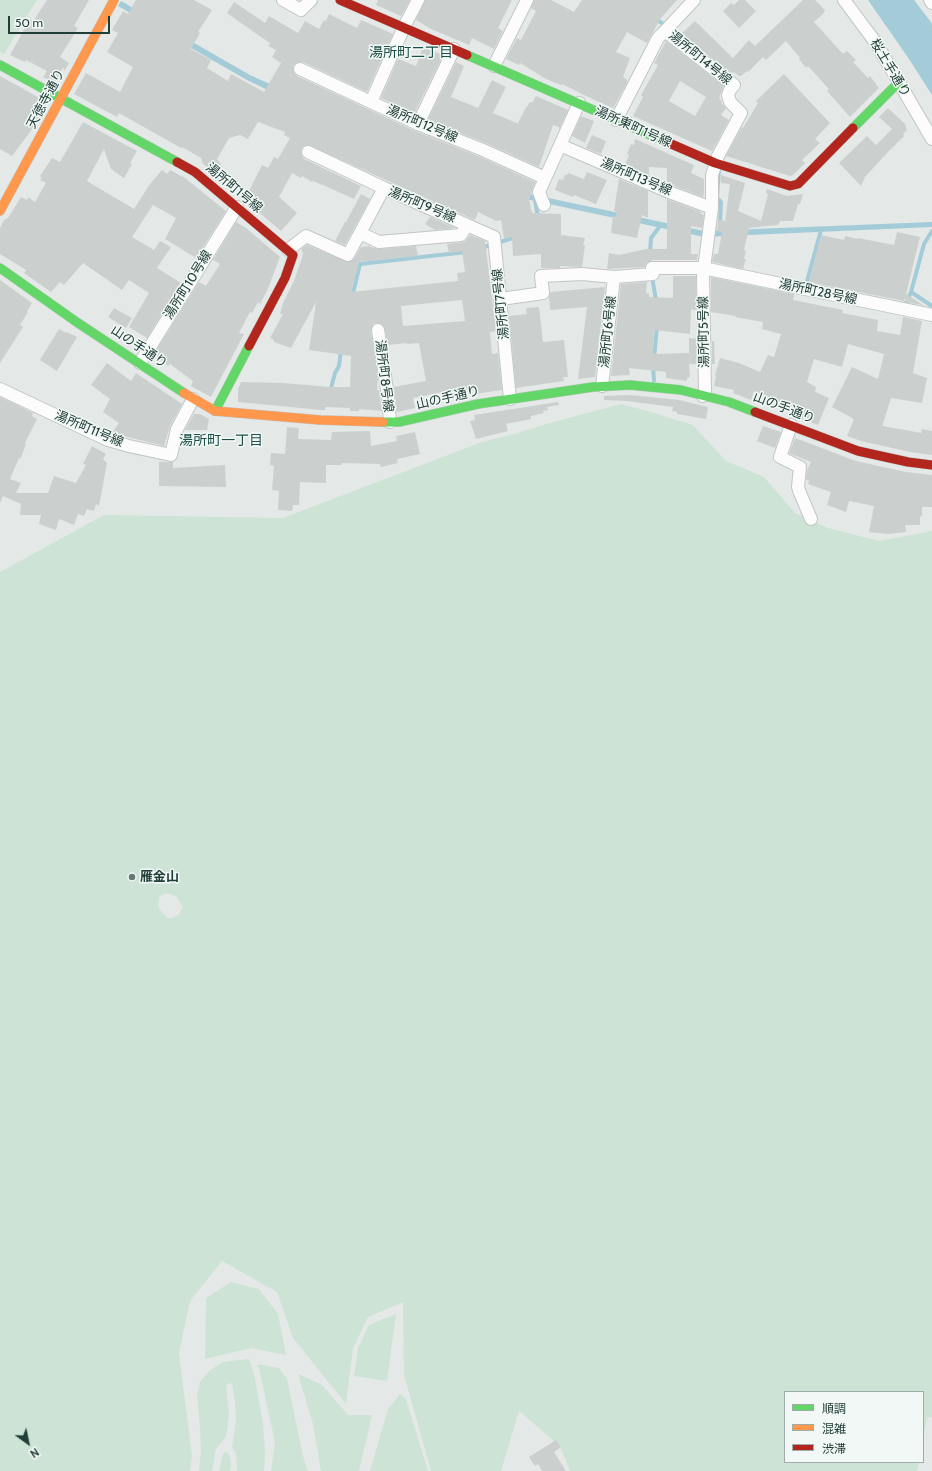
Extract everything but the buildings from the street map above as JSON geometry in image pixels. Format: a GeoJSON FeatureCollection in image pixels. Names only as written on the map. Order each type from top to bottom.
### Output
{"type":"FeatureCollection","features":[{"type":"Feature","properties":{"kind":"street","name":"天徳寺通り"},"geometry":{"type":"LineString","coordinates":[[0,211],[114,0]]}},
{"type":"Feature","properties":{"kind":"street"},"geometry":{"type":"LineString","coordinates":[[283,0],[301,10],[311,0]]}},
{"type":"Feature","properties":{"kind":"street","name":"湯所東町1号線"},"geometry":{"type":"LineString","coordinates":[[340,0],[716,163],[790,186],[798,184],[899,82]]}},
{"type":"Feature","properties":{"kind":"street"},"geometry":{"type":"LineString","coordinates":[[371,102],[404,27],[418,0]]}},
{"type":"Feature","properties":{"kind":"street"},"geometry":{"type":"LineString","coordinates":[[494,66],[527,0]]}},
{"type":"Feature","properties":{"kind":"street","name":"湯所町14号線"},"geometry":{"type":"LineString","coordinates":[[694,0],[665,31],[734,85],[728,95],[730,102],[741,113],[718,156],[716,163]]}},
{"type":"Feature","properties":{"kind":"street","name":"桜土手通り"},"geometry":{"type":"LineString","coordinates":[[844,0],[876,43],[932,139]]}},
{"type":"Feature","properties":{"kind":"street"},"geometry":{"type":"LineString","coordinates":[[616,120],[658,38],[665,31]]}},
{"type":"Feature","properties":{"kind":"street"},"geometry":{"type":"LineString","coordinates":[[418,124],[454,49]]}},
{"type":"Feature","properties":{"kind":"street","name":"湯所町1号線"},"geometry":{"type":"LineString","coordinates":[[0,65],[195,172],[288,250]]}},
{"type":"Feature","properties":{"kind":"street","name":"湯所町12号線"},"geometry":{"type":"LineString","coordinates":[[300,69],[418,124],[483,150],[545,178]]}},
{"type":"Feature","properties":{"kind":"street"},"geometry":{"type":"LineString","coordinates":[[544,205],[539,192],[579,103]]}},
{"type":"Feature","properties":{"kind":"street","name":"湯所町13号線"},"geometry":{"type":"LineString","coordinates":[[560,144],[670,192],[712,208]]}},
{"type":"Feature","properties":{"kind":"street"},"geometry":{"type":"LineString","coordinates":[[308,152],[384,188]]}},
{"type":"Feature","properties":{"kind":"street","name":"湯所町5号線"},"geometry":{"type":"LineString","coordinates":[[703,396],[705,390],[703,268],[712,208],[712,175],[716,163]]}},
{"type":"Feature","properties":{"kind":"street","name":"湯所町9号線"},"geometry":{"type":"LineString","coordinates":[[288,250],[306,236],[348,255],[384,188],[467,225],[461,235],[379,242],[360,233]]}},
{"type":"Feature","properties":{"kind":"street","name":"湯所町10号線"},"geometry":{"type":"LineString","coordinates":[[140,363],[236,207]]}},
{"type":"Feature","properties":{"kind":"street","name":"湯所町7号線"},"geometry":{"type":"LineString","coordinates":[[467,225],[494,237],[510,399]]}},
{"type":"Feature","properties":{"kind":"street"},"geometry":{"type":"LineString","coordinates":[[215,411],[285,278],[293,255],[288,250]]}},
{"type":"Feature","properties":{"kind":"street","name":"山の手通り"},"geometry":{"type":"LineString","coordinates":[[0,268],[192,400],[215,411],[320,420],[399,422],[478,404],[602,386],[630,385],[681,390],[729,402],[858,451],[908,462],[932,465]]}},
{"type":"Feature","properties":{"kind":"street","name":"湯所町28号線"},"geometry":{"type":"LineString","coordinates":[[614,277],[653,274],[652,268],[703,268],[932,315]]}},
{"type":"Feature","properties":{"kind":"street"},"geometry":{"type":"LineString","coordinates":[[501,299],[543,293],[541,276],[582,274],[614,277]]}},
{"type":"Feature","properties":{"kind":"street","name":"湯所町6号線"},"geometry":{"type":"LineString","coordinates":[[602,386],[614,277]]}},
{"type":"Feature","properties":{"kind":"street","name":"湯所町8号線"},"geometry":{"type":"LineString","coordinates":[[378,330],[388,396],[390,422]]}},
{"type":"Feature","properties":{"kind":"street","name":"湯所町11号線"},"geometry":{"type":"LineString","coordinates":[[0,389],[108,440],[171,455],[177,429],[192,400]]}},
{"type":"Feature","properties":{"kind":"street"},"geometry":{"type":"LineString","coordinates":[[791,425],[780,457],[800,467],[798,487],[811,519]]}},
{"type":"Feature","properties":{"kind":"green space"},"geometry":{"type":"Polygon","coordinates":[[[0,0],[37,0],[4,54],[0,52],[0,0]]]}},
{"type":"Feature","properties":{"kind":"green space"},"geometry":{"type":"Polygon","coordinates":[[[621,404],[693,425],[726,461],[764,477],[795,513],[828,528],[879,541],[932,531],[932,1417],[927,1418],[924,1434],[924,1391],[784,1391],[784,1463],[919,1463],[917,1471],[570,1471],[560,1446],[519,1411],[501,1471],[431,1471],[404,1375],[403,1302],[368,1317],[353,1348],[346,1404],[293,1338],[277,1292],[222,1261],[190,1301],[179,1353],[192,1456],[190,1471],[0,1471],[0,572],[104,515],[283,518],[482,442],[621,404]],[[166,893],[159,897],[158,907],[167,918],[173,918],[179,914],[183,907],[176,896],[166,893]]]}},
{"type":"Feature","properties":{"kind":"green space"},"geometry":{"type":"Polygon","coordinates":[[[231,1282],[259,1289],[278,1314],[286,1355],[251,1348],[205,1359],[206,1298],[231,1282]]]}},
{"type":"Feature","properties":{"kind":"green space"},"geometry":{"type":"Polygon","coordinates":[[[396,1314],[387,1381],[354,1376],[358,1348],[369,1325],[396,1314]]]}},
{"type":"Feature","properties":{"kind":"green space"},"geometry":{"type":"Polygon","coordinates":[[[248,1359],[255,1379],[263,1424],[265,1454],[264,1471],[237,1471],[236,1454],[232,1447],[236,1421],[232,1383],[226,1385],[229,1416],[226,1437],[216,1449],[212,1471],[199,1471],[201,1451],[197,1396],[200,1382],[209,1371],[223,1362],[248,1359]]]}},
{"type":"Feature","properties":{"kind":"green space"},"geometry":{"type":"Polygon","coordinates":[[[258,1364],[279,1368],[287,1379],[303,1456],[308,1471],[271,1471],[275,1442],[258,1364]]]}},
{"type":"Feature","properties":{"kind":"green space"},"geometry":{"type":"Polygon","coordinates":[[[298,1374],[322,1385],[348,1415],[372,1415],[359,1471],[321,1471],[313,1424],[298,1374]]]}},
{"type":"Feature","properties":{"kind":"green space"},"geometry":{"type":"Polygon","coordinates":[[[400,1394],[406,1399],[428,1471],[370,1471],[388,1409],[400,1394]]]}},
{"type":"Feature","properties":{"kind":"green space"},"geometry":{"type":"Polygon","coordinates":[[[226,1452],[229,1454],[231,1462],[230,1471],[219,1471],[223,1454],[226,1452]]]}},
{"type":"Feature","properties":{"kind":"water"},"geometry":{"type":"Polygon","coordinates":[[[868,0],[914,0],[931,22],[932,95],[909,59],[868,0]]]}},
{"type":"Feature","properties":{"kind":"water"},"geometry":{"type":"Polygon","coordinates":[[[121,1],[250,75],[274,86],[381,148],[420,168],[440,175],[704,231],[932,222],[932,227],[704,237],[441,181],[420,175],[272,92],[247,80],[118,6],[121,1]]]}},
{"type":"Feature","properties":{"kind":"waterway"},"geometry":{"type":"LineString","coordinates":[[655,19],[662,23]]}},
{"type":"Feature","properties":{"kind":"waterway"},"geometry":{"type":"LineString","coordinates":[[719,169],[717,198],[721,202],[720,225]]}},
{"type":"Feature","properties":{"kind":"waterway"},"geometry":{"type":"LineString","coordinates":[[535,200],[538,218]]}},
{"type":"Feature","properties":{"kind":"waterway"},"geometry":{"type":"LineString","coordinates":[[649,268],[651,238],[660,226]]}},
{"type":"Feature","properties":{"kind":"waterway"},"geometry":{"type":"LineString","coordinates":[[806,285],[821,230]]}},
{"type":"Feature","properties":{"kind":"waterway"},"geometry":{"type":"LineString","coordinates":[[905,305],[911,292],[924,244],[932,231]]}},
{"type":"Feature","properties":{"kind":"waterway"},"geometry":{"type":"LineString","coordinates":[[481,248],[516,237]]}},
{"type":"Feature","properties":{"kind":"waterway"},"geometry":{"type":"LineString","coordinates":[[352,297],[360,264],[466,252]]}},
{"type":"Feature","properties":{"kind":"waterway"},"geometry":{"type":"LineString","coordinates":[[652,276],[656,301]]}},
{"type":"Feature","properties":{"kind":"waterway"},"geometry":{"type":"LineString","coordinates":[[911,292],[932,306]]}},
{"type":"Feature","properties":{"kind":"waterway"},"geometry":{"type":"LineString","coordinates":[[654,359],[657,326]]}},
{"type":"Feature","properties":{"kind":"waterway"},"geometry":{"type":"LineString","coordinates":[[330,392],[335,373],[339,366],[341,350]]}},
{"type":"Feature","properties":{"kind":"waterway"},"geometry":{"type":"LineString","coordinates":[[653,365],[654,381]]}},
{"type":"Feature","properties":{"kind":"traffic: fast"},"geometry":{"type":"LineString","coordinates":[[467,55],[669,143]]}},
{"type":"Feature","properties":{"kind":"traffic: fast"},"geometry":{"type":"LineString","coordinates":[[0,65],[177,162]]}},
{"type":"Feature","properties":{"kind":"traffic: fast"},"geometry":{"type":"LineString","coordinates":[[853,128],[899,82]]}},
{"type":"Feature","properties":{"kind":"traffic: fast"},"geometry":{"type":"LineString","coordinates":[[0,268],[78,323],[184,393]]}},
{"type":"Feature","properties":{"kind":"traffic: fast"},"geometry":{"type":"LineString","coordinates":[[215,411],[249,346]]}},
{"type":"Feature","properties":{"kind":"traffic: fast"},"geometry":{"type":"LineString","coordinates":[[383,422],[399,422],[478,404],[593,387],[630,385],[681,390],[729,402],[755,412]]}},
{"type":"Feature","properties":{"kind":"traffic: slow"},"geometry":{"type":"LineString","coordinates":[[0,211],[114,0]]}},
{"type":"Feature","properties":{"kind":"traffic: slow"},"geometry":{"type":"LineString","coordinates":[[184,393],[215,411],[320,420],[383,422]]}},
{"type":"Feature","properties":{"kind":"traffic: jam"},"geometry":{"type":"LineString","coordinates":[[340,0],[467,55]]}},
{"type":"Feature","properties":{"kind":"traffic: jam"},"geometry":{"type":"LineString","coordinates":[[669,143],[715,163],[790,186],[798,184],[853,128]]}},
{"type":"Feature","properties":{"kind":"traffic: jam"},"geometry":{"type":"LineString","coordinates":[[177,162],[195,172],[293,255],[285,278],[249,346]]}},
{"type":"Feature","properties":{"kind":"traffic: jam"},"geometry":{"type":"LineString","coordinates":[[755,412],[858,451],[908,462],[932,465]]}},
{"type":"Feature","properties":{"kind":"place","name":"雁金山"},"geometry":{"type":"Point","coordinates":[132,877]}},
{"type":"Feature","properties":{"kind":"district","name":"湯所町二丁目"},"geometry":{"type":"Point","coordinates":[411,53]}},
{"type":"Feature","properties":{"kind":"district","name":"湯所町一丁目"},"geometry":{"type":"Point","coordinates":[221,441]}}]}
